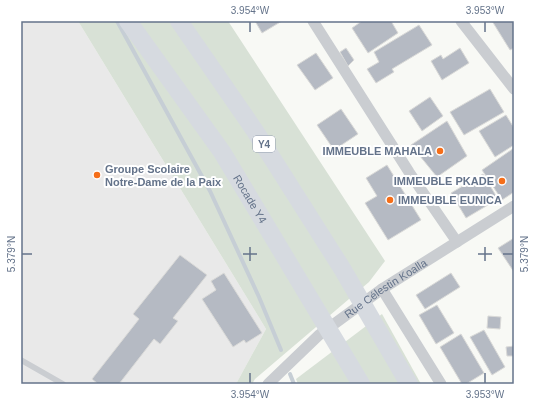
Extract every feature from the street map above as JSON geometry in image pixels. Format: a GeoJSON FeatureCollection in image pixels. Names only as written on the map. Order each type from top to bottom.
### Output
{"type":"FeatureCollection","features":[{"type":"Feature","properties":{"kind":"highway","name":"Rocade Y4"},"geometry":{"type":"LineString","coordinates":[[128,21],[222,152],[362,384]]}},
{"type":"Feature","properties":{"kind":"highway","name":"Y4"},"geometry":{"type":"LineString","coordinates":[[179,21],[255,131],[343,270],[409,384]]}},
{"type":"Feature","properties":{"kind":"street"},"geometry":{"type":"LineString","coordinates":[[313,21],[409,172],[457,242]]}},
{"type":"Feature","properties":{"kind":"street"},"geometry":{"type":"LineString","coordinates":[[462,21],[513,86]]}},
{"type":"Feature","properties":{"kind":"street","name":"Rue Célestin Koalla"},"geometry":{"type":"LineString","coordinates":[[268,384],[319,335],[382,289],[514,206]]}},
{"type":"Feature","properties":{"kind":"street"},"geometry":{"type":"LineString","coordinates":[[382,289],[441,384]]}},
{"type":"Feature","properties":{"kind":"lane"},"geometry":{"type":"LineString","coordinates":[[21,360],[63,384]]}},
{"type":"Feature","properties":{"kind":"shaded area","name":"Groupe Scolaire Notre-Dame de la Paix"},"geometry":{"type":"Polygon","coordinates":[[[21,21],[78,21],[266,329],[236,384],[21,384],[21,21]]]}},
{"type":"Feature","properties":{"kind":"shaded area"},"geometry":{"type":"Polygon","coordinates":[[[78,21],[228,21],[385,261],[369,282],[255,379],[252,384],[236,384],[266,329],[78,21]]]}},
{"type":"Feature","properties":{"kind":"shaded area"},"geometry":{"type":"Polygon","coordinates":[[[382,314],[421,384],[298,384],[296,379],[382,314]]]}},
{"type":"Feature","properties":{"kind":"building"},"geometry":{"type":"Polygon","coordinates":[[[255,21],[282,21],[262,33],[255,21]]]}},
{"type":"Feature","properties":{"kind":"building"},"geometry":{"type":"Polygon","coordinates":[[[362,21],[391,21],[398,33],[368,53],[352,28],[362,21]]]}},
{"type":"Feature","properties":{"kind":"building"},"geometry":{"type":"Polygon","coordinates":[[[492,21],[514,21],[514,48],[510,50],[492,21]]]}},
{"type":"Feature","properties":{"kind":"building"},"geometry":{"type":"Polygon","coordinates":[[[419,25],[432,45],[392,69],[394,72],[376,83],[367,69],[379,62],[374,52],[419,25]]]}},
{"type":"Feature","properties":{"kind":"building"},"geometry":{"type":"Polygon","coordinates":[[[346,48],[354,60],[348,66],[340,52],[346,48]]]}},
{"type":"Feature","properties":{"kind":"building"},"geometry":{"type":"Polygon","coordinates":[[[460,48],[469,63],[442,80],[431,61],[441,55],[443,59],[460,48]]]}},
{"type":"Feature","properties":{"kind":"building"},"geometry":{"type":"Polygon","coordinates":[[[316,53],[333,78],[315,90],[297,65],[316,53]]]}},
{"type":"Feature","properties":{"kind":"building"},"geometry":{"type":"Polygon","coordinates":[[[490,89],[504,112],[464,135],[450,112],[490,89]]]}},
{"type":"Feature","properties":{"kind":"building"},"geometry":{"type":"Polygon","coordinates":[[[430,97],[443,116],[422,131],[409,111],[430,97]]]}},
{"type":"Feature","properties":{"kind":"building"},"geometry":{"type":"Polygon","coordinates":[[[341,109],[358,134],[334,150],[317,125],[341,109]]]}},
{"type":"Feature","properties":{"kind":"building"},"geometry":{"type":"Polygon","coordinates":[[[506,115],[514,128],[514,145],[495,157],[479,131],[506,115]]]}},
{"type":"Feature","properties":{"kind":"building","name":"IMMEUBLE MAHALA"},"geometry":{"type":"Polygon","coordinates":[[[447,121],[467,156],[437,177],[411,145],[447,121]]]}},
{"type":"Feature","properties":{"kind":"building","name":"IMMEUBLE PKADE"},"geometry":{"type":"Polygon","coordinates":[[[514,148],[514,192],[502,200],[482,170],[514,148]]]}},
{"type":"Feature","properties":{"kind":"building","name":"IMMEUBLE EUNICA"},"geometry":{"type":"Polygon","coordinates":[[[387,165],[421,220],[388,240],[365,203],[377,196],[366,178],[387,165]]]}},
{"type":"Feature","properties":{"kind":"building"},"geometry":{"type":"Polygon","coordinates":[[[483,174],[498,199],[466,218],[451,193],[483,174]]]}},
{"type":"Feature","properties":{"kind":"building"},"geometry":{"type":"Polygon","coordinates":[[[514,238],[514,272],[498,248],[514,238]]]}},
{"type":"Feature","properties":{"kind":"building"},"geometry":{"type":"Polygon","coordinates":[[[180,255],[207,275],[173,318],[178,321],[160,344],[154,339],[119,384],[98,384],[92,379],[139,319],[133,314],[180,255]]]}},
{"type":"Feature","properties":{"kind":"building"},"geometry":{"type":"Polygon","coordinates":[[[224,273],[262,333],[246,343],[244,340],[233,347],[202,299],[216,290],[211,281],[224,273]]]}},
{"type":"Feature","properties":{"kind":"building"},"geometry":{"type":"Polygon","coordinates":[[[451,273],[460,287],[425,309],[416,295],[451,273]]]}},
{"type":"Feature","properties":{"kind":"building"},"geometry":{"type":"Polygon","coordinates":[[[437,305],[454,333],[436,344],[419,315],[437,305]]]}},
{"type":"Feature","properties":{"kind":"building"},"geometry":{"type":"Polygon","coordinates":[[[488,316],[501,317],[500,329],[487,328],[488,316]]]}},
{"type":"Feature","properties":{"kind":"building"},"geometry":{"type":"Polygon","coordinates":[[[484,330],[505,367],[492,375],[470,337],[484,330]]]}},
{"type":"Feature","properties":{"kind":"building"},"geometry":{"type":"Polygon","coordinates":[[[461,334],[484,373],[466,384],[462,384],[440,347],[461,334]]]}},
{"type":"Feature","properties":{"kind":"building"},"geometry":{"type":"Polygon","coordinates":[[[514,346],[514,356],[507,356],[506,347],[514,346]]]}},
{"type":"Feature","properties":{"kind":"waterway"},"geometry":{"type":"LineString","coordinates":[[117,21],[210,191],[259,297],[281,350]]}},
{"type":"Feature","properties":{"kind":"waterway"},"geometry":{"type":"LineString","coordinates":[[290,374],[294,384]]}},
{"type":"Feature","properties":{"kind":"place","name":"IMMEUBLE MAHALA"},"geometry":{"type":"Point","coordinates":[440,151]}},
{"type":"Feature","properties":{"kind":"place","name":"Groupe Scolaire Notre-Dame de la Paix"},"geometry":{"type":"Point","coordinates":[97,175]}},
{"type":"Feature","properties":{"kind":"place","name":"IMMEUBLE PKADE"},"geometry":{"type":"Point","coordinates":[502,181]}},
{"type":"Feature","properties":{"kind":"place","name":"IMMEUBLE EUNICA"},"geometry":{"type":"Point","coordinates":[390,200]}}]}
